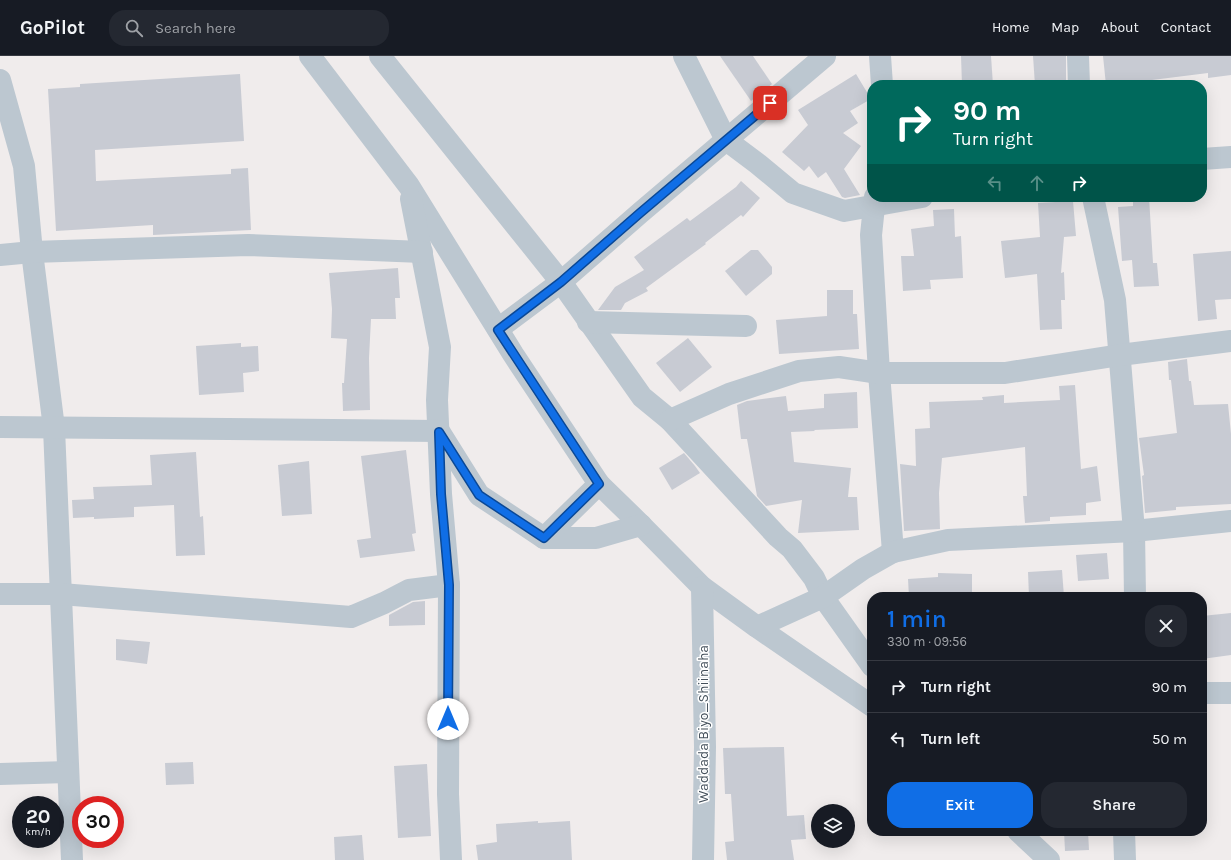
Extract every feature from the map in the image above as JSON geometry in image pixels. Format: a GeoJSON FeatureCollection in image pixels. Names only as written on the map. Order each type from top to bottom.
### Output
{"type":"FeatureCollection","features":[{"type":"Feature","properties":{"kind":"street"},"geometry":{"type":"LineString","coordinates":[[310,56],[409,186],[498,330],[599,484],[702,588],[867,703]]}},
{"type":"Feature","properties":{"kind":"street"},"geometry":{"type":"LineString","coordinates":[[380,56],[561,282],[642,397],[670,420],[778,536],[792,549],[814,578],[823,597],[867,659]]}},
{"type":"Feature","properties":{"kind":"street"},"geometry":{"type":"LineString","coordinates":[[684,56],[726,140],[793,193],[844,211],[871,202]]}},
{"type":"Feature","properties":{"kind":"street"},"geometry":{"type":"LineString","coordinates":[[498,330],[561,282],[825,56]]}},
{"type":"Feature","properties":{"kind":"street"},"geometry":{"type":"LineString","coordinates":[[880,56],[882,80]]}},
{"type":"Feature","properties":{"kind":"street"},"geometry":{"type":"LineString","coordinates":[[1078,56],[1079,80]]}},
{"type":"Feature","properties":{"kind":"street"},"geometry":{"type":"LineString","coordinates":[[0,80],[24,166],[32,252],[54,428],[72,860]]}},
{"type":"Feature","properties":{"kind":"street"},"geometry":{"type":"LineString","coordinates":[[1207,159],[1231,157]]}},
{"type":"Feature","properties":{"kind":"street"},"geometry":{"type":"LineString","coordinates":[[409,186],[440,348],[437,400],[441,494],[449,585],[448,794],[451,860]]}},
{"type":"Feature","properties":{"kind":"street"},"geometry":{"type":"LineString","coordinates":[[874,202],[871,235],[879,373],[893,552]]}},
{"type":"Feature","properties":{"kind":"street"},"geometry":{"type":"LineString","coordinates":[[1094,202],[1116,300],[1134,532],[1135,592]]}},
{"type":"Feature","properties":{"kind":"street"},"geometry":{"type":"LineString","coordinates":[[0,255],[32,252],[248,244],[422,252]]}},
{"type":"Feature","properties":{"kind":"street"},"geometry":{"type":"LineString","coordinates":[[588,322],[746,326]]}},
{"type":"Feature","properties":{"kind":"street"},"geometry":{"type":"LineString","coordinates":[[670,420],[729,394],[799,371],[840,367],[879,373],[1005,373],[1231,341]]}},
{"type":"Feature","properties":{"kind":"street"},"geometry":{"type":"LineString","coordinates":[[0,427],[439,432]]}},
{"type":"Feature","properties":{"kind":"street"},"geometry":{"type":"LineString","coordinates":[[439,432],[479,495],[544,538],[596,538],[641,525]]}},
{"type":"Feature","properties":{"kind":"street"},"geometry":{"type":"LineString","coordinates":[[544,538],[599,484]]}},
{"type":"Feature","properties":{"kind":"street"},"geometry":{"type":"LineString","coordinates":[[757,627],[823,597],[893,552],[948,540],[1134,532],[1231,521]]}},
{"type":"Feature","properties":{"kind":"street"},"geometry":{"type":"LineString","coordinates":[[0,594],[61,594],[351,617],[384,603],[409,590],[449,585]]}},
{"type":"Feature","properties":{"kind":"street","name":"Waddada Biyo_Shiinaha"},"geometry":{"type":"LineString","coordinates":[[702,588],[705,747],[704,860]]}},
{"type":"Feature","properties":{"kind":"street"},"geometry":{"type":"LineString","coordinates":[[1207,693],[1231,693]]}},
{"type":"Feature","properties":{"kind":"street"},"geometry":{"type":"LineString","coordinates":[[0,774],[68,772]]}},
{"type":"Feature","properties":{"kind":"street"},"geometry":{"type":"LineString","coordinates":[[1023,836],[1049,860]]}},
{"type":"Feature","properties":{"kind":"street"},"geometry":{"type":"LineString","coordinates":[[1124,836],[1124,860]]}},
{"type":"Feature","properties":{"kind":"building"},"geometry":{"type":"Polygon","coordinates":[[[720,56],[753,56],[772,84],[751,101],[720,56]]]}},
{"type":"Feature","properties":{"kind":"building"},"geometry":{"type":"Polygon","coordinates":[[[961,56],[991,56],[993,80],[962,80],[961,56]]]}},
{"type":"Feature","properties":{"kind":"building"},"geometry":{"type":"Polygon","coordinates":[[[1033,56],[1066,56],[1066,80],[1035,80],[1033,56]]]}},
{"type":"Feature","properties":{"kind":"building"},"geometry":{"type":"Polygon","coordinates":[[[1103,56],[1231,56],[1231,75],[1208,78],[1208,73],[1152,80],[1105,80],[1103,56]]]}},
{"type":"Feature","properties":{"kind":"building"},"geometry":{"type":"Polygon","coordinates":[[[240,74],[244,141],[95,150],[96,181],[231,174],[231,169],[248,168],[251,230],[153,235],[153,225],[56,231],[48,89],[80,87],[80,84],[240,74]]]}},
{"type":"Feature","properties":{"kind":"building"},"geometry":{"type":"Polygon","coordinates":[[[856,74],[867,92],[867,101],[850,111],[858,123],[843,133],[861,146],[844,169],[860,195],[845,198],[842,197],[826,172],[818,178],[809,166],[804,171],[782,152],[808,125],[798,110],[856,74]]]}},
{"type":"Feature","properties":{"kind":"building"},"geometry":{"type":"Polygon","coordinates":[[[741,181],[760,198],[743,217],[741,215],[705,243],[706,244],[646,288],[648,291],[625,303],[621,310],[598,310],[615,287],[644,270],[634,257],[687,218],[690,221],[736,187],[741,181]]]}},
{"type":"Feature","properties":{"kind":"building"},"geometry":{"type":"Polygon","coordinates":[[[1073,202],[1076,236],[1064,237],[1061,273],[1064,272],[1065,300],[1061,300],[1062,329],[1040,330],[1037,274],[1005,278],[1001,241],[1040,237],[1038,203],[1073,202]]]}},
{"type":"Feature","properties":{"kind":"building"},"geometry":{"type":"Polygon","coordinates":[[[1133,202],[1149,202],[1153,263],[1157,263],[1159,286],[1134,287],[1132,260],[1122,261],[1118,207],[1133,206],[1133,202]]]}},
{"type":"Feature","properties":{"kind":"building"},"geometry":{"type":"Polygon","coordinates":[[[954,209],[955,237],[961,236],[963,278],[930,280],[931,289],[903,291],[901,256],[914,256],[911,229],[934,226],[933,210],[954,209]]]}},
{"type":"Feature","properties":{"kind":"building"},"geometry":{"type":"Polygon","coordinates":[[[751,250],[758,250],[772,267],[772,274],[746,296],[725,271],[751,250]]]}},
{"type":"Feature","properties":{"kind":"building"},"geometry":{"type":"Polygon","coordinates":[[[1231,251],[1231,299],[1215,300],[1217,319],[1198,321],[1193,254],[1231,251]]]}},
{"type":"Feature","properties":{"kind":"building"},"geometry":{"type":"Polygon","coordinates":[[[398,268],[400,298],[395,298],[396,319],[371,319],[369,358],[370,410],[343,411],[342,383],[344,383],[347,339],[331,338],[332,309],[329,273],[398,268]]]}},
{"type":"Feature","properties":{"kind":"building"},"geometry":{"type":"Polygon","coordinates":[[[827,290],[853,290],[853,314],[857,314],[859,349],[779,354],[776,320],[827,316],[827,290]]]}},
{"type":"Feature","properties":{"kind":"building"},"geometry":{"type":"Polygon","coordinates":[[[688,338],[712,367],[680,392],[656,363],[688,338]]]}},
{"type":"Feature","properties":{"kind":"building"},"geometry":{"type":"Polygon","coordinates":[[[241,343],[241,347],[258,346],[259,371],[243,373],[244,392],[199,395],[196,346],[241,343]]]}},
{"type":"Feature","properties":{"kind":"building"},"geometry":{"type":"Polygon","coordinates":[[[1187,359],[1189,381],[1191,381],[1194,405],[1228,404],[1231,434],[1231,504],[1176,507],[1176,510],[1145,513],[1142,476],[1144,475],[1139,438],[1177,433],[1171,380],[1169,380],[1168,362],[1187,359]]]}},
{"type":"Feature","properties":{"kind":"building"},"geometry":{"type":"Polygon","coordinates":[[[1075,385],[1081,469],[1097,466],[1101,501],[1086,503],[1086,515],[1050,517],[1050,521],[1025,523],[1023,496],[1027,496],[1025,447],[942,458],[939,493],[940,529],[904,531],[900,464],[916,466],[915,429],[930,428],[929,402],[983,400],[982,397],[1004,395],[1004,403],[1060,400],[1059,386],[1075,385]]]}},
{"type":"Feature","properties":{"kind":"building"},"geometry":{"type":"Polygon","coordinates":[[[857,392],[858,428],[791,432],[794,462],[851,468],[848,497],[857,497],[859,530],[798,533],[802,500],[766,506],[757,496],[747,439],[741,439],[737,405],[747,401],[786,396],[788,411],[824,408],[824,394],[857,392]]]}},
{"type":"Feature","properties":{"kind":"building"},"geometry":{"type":"Polygon","coordinates":[[[406,450],[416,533],[412,534],[415,551],[360,558],[357,540],[371,538],[361,456],[406,450]]]}},
{"type":"Feature","properties":{"kind":"building"},"geometry":{"type":"Polygon","coordinates":[[[196,452],[200,517],[203,516],[205,555],[176,556],[174,505],[134,507],[134,517],[94,519],[94,517],[73,518],[72,500],[94,499],[93,487],[152,485],[150,455],[196,452]]]}},
{"type":"Feature","properties":{"kind":"building"},"geometry":{"type":"Polygon","coordinates":[[[684,453],[700,473],[672,490],[659,468],[684,453]]]}},
{"type":"Feature","properties":{"kind":"building"},"geometry":{"type":"Polygon","coordinates":[[[309,461],[312,514],[282,516],[278,465],[309,461]]]}},
{"type":"Feature","properties":{"kind":"building"},"geometry":{"type":"Polygon","coordinates":[[[1107,553],[1109,579],[1078,581],[1076,555],[1107,553]]]}},
{"type":"Feature","properties":{"kind":"building"},"geometry":{"type":"Polygon","coordinates":[[[1062,570],[1064,592],[1029,592],[1028,572],[1062,570]]]}},
{"type":"Feature","properties":{"kind":"building"},"geometry":{"type":"Polygon","coordinates":[[[938,573],[972,574],[972,592],[909,592],[908,579],[938,577],[938,573]]]}},
{"type":"Feature","properties":{"kind":"building"},"geometry":{"type":"Polygon","coordinates":[[[425,601],[425,625],[389,626],[389,615],[413,602],[425,601]]]}},
{"type":"Feature","properties":{"kind":"building"},"geometry":{"type":"Polygon","coordinates":[[[1231,613],[1231,655],[1207,658],[1207,615],[1231,613]]]}},
{"type":"Feature","properties":{"kind":"building"},"geometry":{"type":"Polygon","coordinates":[[[116,639],[150,642],[147,664],[116,660],[116,639]]]}},
{"type":"Feature","properties":{"kind":"building"},"geometry":{"type":"Polygon","coordinates":[[[784,747],[787,816],[804,815],[806,839],[791,840],[794,860],[727,860],[725,842],[734,841],[731,794],[725,794],[723,748],[784,747]]]}},
{"type":"Feature","properties":{"kind":"building"},"geometry":{"type":"Polygon","coordinates":[[[193,762],[194,784],[166,785],[165,763],[193,762]]]}},
{"type":"Feature","properties":{"kind":"building"},"geometry":{"type":"Polygon","coordinates":[[[427,764],[431,836],[398,838],[394,766],[427,764]]]}},
{"type":"Feature","properties":{"kind":"building"},"geometry":{"type":"Polygon","coordinates":[[[538,821],[538,823],[570,821],[572,860],[478,860],[476,845],[497,842],[496,824],[538,821]]]}},
{"type":"Feature","properties":{"kind":"building"},"geometry":{"type":"Polygon","coordinates":[[[362,835],[364,860],[335,860],[334,837],[362,835]]]}},
{"type":"Feature","properties":{"kind":"building"},"geometry":{"type":"Polygon","coordinates":[[[1064,836],[1088,836],[1089,850],[1065,851],[1064,836]]]}},
{"type":"Feature","properties":{"kind":"route"},"geometry":{"type":"LineString","coordinates":[[448,719],[449,585],[441,494],[439,432],[479,495],[544,538],[599,484],[498,330],[561,282],[770,103]]}}]}
